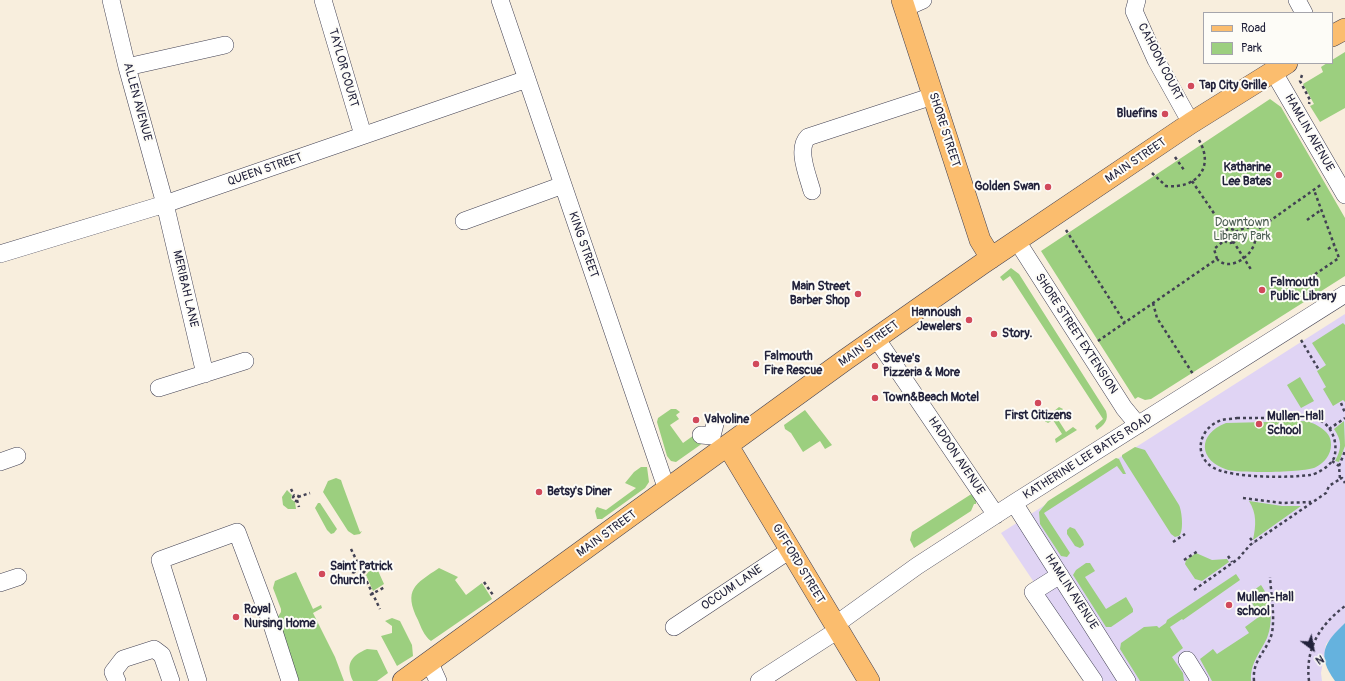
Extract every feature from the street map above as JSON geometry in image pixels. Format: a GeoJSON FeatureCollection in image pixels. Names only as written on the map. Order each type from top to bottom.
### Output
{"type":"FeatureCollection","features":[{"type":"Feature","properties":{"kind":"main road","name":"SHORE STREET"},"geometry":{"type":"LineString","coordinates":[[910,3],[933,96],[980,240],[991,258]]}},
{"type":"Feature","properties":{"kind":"main road"},"geometry":{"type":"LineString","coordinates":[[1333,35],[1345,29]]}},
{"type":"Feature","properties":{"kind":"main road","name":"MAIN STREET"},"geometry":{"type":"LineString","coordinates":[[403,681],[667,490],[714,435],[876,338],[991,258],[1195,132],[1287,70]]}},
{"type":"Feature","properties":{"kind":"main road","name":"GIFFORD STREET"},"geometry":{"type":"LineString","coordinates":[[714,435],[790,550],[868,681]]}},
{"type":"Feature","properties":{"kind":"street","name":"ALLEN AVENUE"},"geometry":{"type":"LineString","coordinates":[[111,0],[127,68],[165,204]]}},
{"type":"Feature","properties":{"kind":"street","name":"TAYLOR COURT"},"geometry":{"type":"LineString","coordinates":[[323,0],[363,135]]}},
{"type":"Feature","properties":{"kind":"street","name":"KING STREET"},"geometry":{"type":"LineString","coordinates":[[500,0],[667,490]]}},
{"type":"Feature","properties":{"kind":"street","name":"CAHOON COURT"},"geometry":{"type":"LineString","coordinates":[[1137,0],[1134,11],[1150,46],[1195,132]]}},
{"type":"Feature","properties":{"kind":"street"},"geometry":{"type":"LineString","coordinates":[[1296,0],[1303,12]]}},
{"type":"Feature","properties":{"kind":"street"},"geometry":{"type":"LineString","coordinates":[[127,68],[225,45]]}},
{"type":"Feature","properties":{"kind":"street","name":"HAMLIN AVENUE"},"geometry":{"type":"LineString","coordinates":[[1287,70],[1345,195]]}},
{"type":"Feature","properties":{"kind":"street","name":"QUEEN STREET"},"geometry":{"type":"LineString","coordinates":[[0,254],[165,204],[526,79]]}},
{"type":"Feature","properties":{"kind":"street"},"geometry":{"type":"LineString","coordinates":[[812,191],[804,155],[805,140],[808,137],[933,96]]}},
{"type":"Feature","properties":{"kind":"street"},"geometry":{"type":"LineString","coordinates":[[464,221],[563,185]]}},
{"type":"Feature","properties":{"kind":"street","name":"MERIBAH LANE"},"geometry":{"type":"LineString","coordinates":[[165,204],[205,374]]}},
{"type":"Feature","properties":{"kind":"street","name":"SHORE STREET EXTENSION"},"geometry":{"type":"LineString","coordinates":[[1017,242],[1124,408],[1138,424]]}},
{"type":"Feature","properties":{"kind":"street","name":"KATHERINE LEE BATES ROAD"},"geometry":{"type":"LineString","coordinates":[[760,681],[836,627],[917,566],[1138,424],[1345,294]]}},
{"type":"Feature","properties":{"kind":"street","name":"HADDON AVENUE"},"geometry":{"type":"LineString","coordinates":[[876,338],[996,515]]}},
{"type":"Feature","properties":{"kind":"street"},"geometry":{"type":"LineString","coordinates":[[159,388],[245,361]]}},
{"type":"Feature","properties":{"kind":"street"},"geometry":{"type":"LineString","coordinates":[[0,462],[17,456]]}},
{"type":"Feature","properties":{"kind":"street","name":"HAMLIN AVENUE"},"geometry":{"type":"LineString","coordinates":[[1014,503],[1127,681]]}},
{"type":"Feature","properties":{"kind":"street"},"geometry":{"type":"LineString","coordinates":[[198,681],[160,560],[236,532],[272,625],[290,681]]}},
{"type":"Feature","properties":{"kind":"street","name":"OCCUM LANE"},"geometry":{"type":"LineString","coordinates":[[674,627],[790,550]]}},
{"type":"Feature","properties":{"kind":"street"},"geometry":{"type":"LineString","coordinates":[[1060,575],[1033,592],[1094,681]]}},
{"type":"Feature","properties":{"kind":"street"},"geometry":{"type":"LineString","coordinates":[[0,583],[18,577]]}},
{"type":"Feature","properties":{"kind":"street"},"geometry":{"type":"LineString","coordinates":[[117,681],[113,672],[123,659],[154,650],[162,655],[171,681]]}},
{"type":"Feature","properties":{"kind":"street"},"geometry":{"type":"LineString","coordinates":[[1187,660],[1200,681]]}},
{"type":"Feature","properties":{"kind":"street"},"geometry":{"type":"LineString","coordinates":[[429,662],[438,681]]}},
{"type":"Feature","properties":{"kind":"path"},"geometry":{"type":"LineString","coordinates":[[1287,70],[1300,81],[1310,100],[1306,108]]}},
{"type":"Feature","properties":{"kind":"path"},"geometry":{"type":"LineString","coordinates":[[1152,173],[1166,186],[1184,186],[1199,176],[1206,158],[1204,149],[1195,132]]}},
{"type":"Feature","properties":{"kind":"path"},"geometry":{"type":"LineString","coordinates":[[1175,157],[1184,170]]}},
{"type":"Feature","properties":{"kind":"path"},"geometry":{"type":"LineString","coordinates":[[1192,181],[1226,231]]}},
{"type":"Feature","properties":{"kind":"path"},"geometry":{"type":"LineString","coordinates":[[1254,232],[1327,181]]}},
{"type":"Feature","properties":{"kind":"path"},"geometry":{"type":"LineString","coordinates":[[1304,281],[1339,258],[1314,190]]}},
{"type":"Feature","properties":{"kind":"path"},"geometry":{"type":"LineString","coordinates":[[1307,220],[1322,210]]}},
{"type":"Feature","properties":{"kind":"path"},"geometry":{"type":"LineString","coordinates":[[1225,240],[1214,249],[1217,259],[1230,263],[1244,258],[1254,245],[1256,236],[1254,232],[1247,227],[1236,232]]}},
{"type":"Feature","properties":{"kind":"path"},"geometry":{"type":"LineString","coordinates":[[1225,240],[1223,235],[1226,231],[1230,229],[1236,232]]}},
{"type":"Feature","properties":{"kind":"path"},"geometry":{"type":"LineString","coordinates":[[1066,230],[1125,323]]}},
{"type":"Feature","properties":{"kind":"path"},"geometry":{"type":"LineString","coordinates":[[1233,242],[1236,238],[1236,232]]}},
{"type":"Feature","properties":{"kind":"path"},"geometry":{"type":"LineString","coordinates":[[1225,240],[1233,242],[1252,271]]}},
{"type":"Feature","properties":{"kind":"path"},"geometry":{"type":"LineString","coordinates":[[1328,250],[1334,245]]}},
{"type":"Feature","properties":{"kind":"path"},"geometry":{"type":"LineString","coordinates":[[1086,350],[1217,259]]}},
{"type":"Feature","properties":{"kind":"path"},"geometry":{"type":"LineString","coordinates":[[1153,303],[1157,318],[1200,386]]}},
{"type":"Feature","properties":{"kind":"path"},"geometry":{"type":"LineString","coordinates":[[1301,340],[1319,370]]}},
{"type":"Feature","properties":{"kind":"path"},"geometry":{"type":"LineString","coordinates":[[1341,403],[1345,413]]}},
{"type":"Feature","properties":{"kind":"path"},"geometry":{"type":"LineString","coordinates":[[1313,418],[1325,424],[1333,433],[1337,446],[1332,461],[1324,468],[1311,475],[1239,476],[1213,468],[1204,460],[1199,446],[1204,435],[1211,426],[1222,420],[1313,418]]}},
{"type":"Feature","properties":{"kind":"path"},"geometry":{"type":"LineString","coordinates":[[1329,429],[1345,418]]}},
{"type":"Feature","properties":{"kind":"path"},"geometry":{"type":"LineString","coordinates":[[1340,479],[1339,466],[1345,451]]}},
{"type":"Feature","properties":{"kind":"path"},"geometry":{"type":"LineString","coordinates":[[1332,461],[1339,466]]}},
{"type":"Feature","properties":{"kind":"path"},"geometry":{"type":"LineString","coordinates":[[1340,479],[1342,478],[1345,483]]}},
{"type":"Feature","properties":{"kind":"path"},"geometry":{"type":"LineString","coordinates":[[1194,590],[1232,562],[1254,543],[1326,493],[1329,486],[1340,479]]}},
{"type":"Feature","properties":{"kind":"path"},"geometry":{"type":"LineString","coordinates":[[292,488],[294,495],[293,499],[297,500]]}},
{"type":"Feature","properties":{"kind":"path"},"geometry":{"type":"LineString","coordinates":[[294,495],[298,497],[310,493]]}},
{"type":"Feature","properties":{"kind":"path"},"geometry":{"type":"LineString","coordinates":[[298,497],[297,500],[299,508]]}},
{"type":"Feature","properties":{"kind":"path"},"geometry":{"type":"LineString","coordinates":[[1243,498],[1282,503],[1312,502]]}},
{"type":"Feature","properties":{"kind":"path"},"geometry":{"type":"LineString","coordinates":[[1173,542],[1186,534]]}},
{"type":"Feature","properties":{"kind":"path"},"geometry":{"type":"LineString","coordinates":[[1250,538],[1254,543]]}},
{"type":"Feature","properties":{"kind":"path"},"geometry":{"type":"LineString","coordinates":[[351,549],[365,577],[371,594],[380,609]]}},
{"type":"Feature","properties":{"kind":"path"},"geometry":{"type":"LineString","coordinates":[[1184,560],[1198,551]]}},
{"type":"Feature","properties":{"kind":"path"},"geometry":{"type":"LineString","coordinates":[[1228,556],[1232,562]]}},
{"type":"Feature","properties":{"kind":"path"},"geometry":{"type":"LineString","coordinates":[[363,573],[374,561]]}},
{"type":"Feature","properties":{"kind":"path"},"geometry":{"type":"LineString","coordinates":[[360,568],[353,573],[353,578],[356,580],[365,577]]}},
{"type":"Feature","properties":{"kind":"path"},"geometry":{"type":"LineString","coordinates":[[1254,681],[1254,668],[1272,633],[1273,622],[1270,577]]}},
{"type":"Feature","properties":{"kind":"path"},"geometry":{"type":"LineString","coordinates":[[484,582],[495,599]]}},
{"type":"Feature","properties":{"kind":"path"},"geometry":{"type":"LineString","coordinates":[[371,594],[385,587]]}},
{"type":"Feature","properties":{"kind":"path"},"geometry":{"type":"LineString","coordinates":[[1309,681],[1310,657],[1317,636],[1329,619],[1345,606]]}},
{"type":"Feature","properties":{"kind":"shaded area","name":"Mullen-Hall School"},"geometry":{"type":"Polygon","coordinates":[[[1345,314],[1345,623],[1326,644],[1321,673],[1322,681],[1100,681],[1001,533],[1345,314]]]}},
{"type":"Feature","properties":{"kind":"green space"},"geometry":{"type":"Polygon","coordinates":[[[1345,52],[1345,108],[1320,122],[1310,106],[1314,104],[1303,84],[1323,72],[1321,67],[1326,64],[1333,64],[1333,59],[1345,52]]]}},
{"type":"Feature","properties":{"kind":"green space","name":"Downtown Library Park"},"geometry":{"type":"Polygon","coordinates":[[[1270,99],[1281,107],[1345,218],[1345,276],[1151,399],[1145,400],[1138,397],[1135,399],[1041,251],[1270,99]]]}},
{"type":"Feature","properties":{"kind":"green space"},"geometry":{"type":"Polygon","coordinates":[[[1011,268],[1019,274],[1106,411],[1107,417],[1105,422],[1097,430],[1095,426],[1103,419],[1010,276],[1003,281],[1000,277],[1011,268]]]}},
{"type":"Feature","properties":{"kind":"green space"},"geometry":{"type":"Polygon","coordinates":[[[1343,323],[1345,325],[1345,402],[1343,400],[1333,406],[1323,389],[1326,387],[1317,371],[1326,365],[1312,343],[1343,323]]]}},
{"type":"Feature","properties":{"kind":"green space"},"geometry":{"type":"Polygon","coordinates":[[[1300,377],[1314,401],[1301,408],[1287,385],[1300,377]]]}},
{"type":"Feature","properties":{"kind":"green space"},"geometry":{"type":"Polygon","coordinates":[[[1059,407],[1063,409],[1063,413],[1057,418],[1066,432],[1073,427],[1077,430],[1056,443],[1055,439],[1062,434],[1053,420],[1048,423],[1043,420],[1059,407]]]}},
{"type":"Feature","properties":{"kind":"green space"},"geometry":{"type":"Polygon","coordinates":[[[671,409],[676,409],[680,412],[676,415],[679,419],[670,425],[683,443],[697,433],[703,443],[676,462],[671,461],[667,456],[657,422],[658,418],[671,409]]]}},
{"type":"Feature","properties":{"kind":"green space"},"geometry":{"type":"Polygon","coordinates":[[[805,410],[832,445],[825,449],[820,441],[803,452],[791,433],[785,429],[784,425],[805,410]]]}},
{"type":"Feature","properties":{"kind":"green space"},"geometry":{"type":"Polygon","coordinates":[[[1307,421],[1324,430],[1331,440],[1331,449],[1324,461],[1316,467],[1310,469],[1259,472],[1228,470],[1218,466],[1207,454],[1205,447],[1206,440],[1217,428],[1226,423],[1307,421]]]}},
{"type":"Feature","properties":{"kind":"green space"},"geometry":{"type":"Polygon","coordinates":[[[1344,421],[1345,446],[1339,462],[1335,461],[1340,448],[1340,441],[1334,429],[1344,421]]]}},
{"type":"Feature","properties":{"kind":"green space"},"geometry":{"type":"Polygon","coordinates":[[[1135,447],[1145,450],[1179,505],[1182,530],[1179,536],[1175,537],[1171,534],[1122,457],[1122,455],[1135,447]]]}},
{"type":"Feature","properties":{"kind":"green space"},"geometry":{"type":"Polygon","coordinates":[[[1116,458],[1119,459],[1126,474],[1123,474],[1117,466],[1044,513],[1070,553],[1067,557],[1061,556],[1040,524],[1039,512],[1048,501],[1116,458]]]}},
{"type":"Feature","properties":{"kind":"green space"},"geometry":{"type":"Polygon","coordinates":[[[641,467],[647,467],[649,482],[645,488],[602,519],[597,519],[595,511],[597,507],[606,510],[636,488],[625,483],[634,472],[641,467]]]}},
{"type":"Feature","properties":{"kind":"green space"},"geometry":{"type":"Polygon","coordinates":[[[336,478],[341,480],[360,532],[362,531],[360,534],[354,535],[348,531],[323,492],[328,481],[336,478]]]}},
{"type":"Feature","properties":{"kind":"green space"},"geometry":{"type":"Polygon","coordinates":[[[287,490],[292,495],[291,499],[295,502],[296,509],[288,509],[283,505],[282,497],[287,490]]]}},
{"type":"Feature","properties":{"kind":"green space"},"geometry":{"type":"Polygon","coordinates":[[[973,493],[976,497],[976,504],[974,504],[971,511],[914,548],[910,540],[912,532],[973,493]]]}},
{"type":"Feature","properties":{"kind":"green space"},"geometry":{"type":"Polygon","coordinates":[[[1249,501],[1282,506],[1301,506],[1253,540],[1255,520],[1252,506],[1249,501]]]}},
{"type":"Feature","properties":{"kind":"green space"},"geometry":{"type":"Polygon","coordinates":[[[318,503],[320,503],[337,529],[334,533],[331,534],[327,530],[315,508],[318,503]]]}},
{"type":"Feature","properties":{"kind":"green space"},"geometry":{"type":"Polygon","coordinates":[[[1070,527],[1075,529],[1083,541],[1084,545],[1080,548],[1075,546],[1067,534],[1067,530],[1070,527]]]}},
{"type":"Feature","properties":{"kind":"green space"},"geometry":{"type":"Polygon","coordinates":[[[1196,553],[1212,560],[1227,559],[1229,562],[1202,581],[1195,579],[1185,564],[1186,560],[1196,553]]]}},
{"type":"Feature","properties":{"kind":"green space"},"geometry":{"type":"Polygon","coordinates":[[[1086,563],[1090,563],[1095,571],[1085,577],[1106,609],[1126,597],[1133,609],[1133,612],[1111,627],[1106,627],[1073,575],[1076,570],[1086,563]]]}},
{"type":"Feature","properties":{"kind":"green space"},"geometry":{"type":"Polygon","coordinates":[[[375,564],[384,584],[373,591],[366,575],[375,564]]]}},
{"type":"Feature","properties":{"kind":"green space"},"geometry":{"type":"Polygon","coordinates":[[[439,568],[458,577],[455,580],[466,595],[482,583],[492,599],[431,641],[426,637],[414,610],[412,595],[414,589],[423,579],[439,568]]]}},
{"type":"Feature","properties":{"kind":"green space"},"geometry":{"type":"Polygon","coordinates":[[[296,572],[313,609],[321,605],[322,608],[313,613],[335,657],[344,681],[298,681],[277,618],[281,612],[281,609],[273,588],[275,581],[296,572]]]}},
{"type":"Feature","properties":{"kind":"green space"},"geometry":{"type":"Polygon","coordinates":[[[1236,574],[1240,580],[1183,620],[1182,619],[1170,627],[1183,648],[1172,657],[1183,673],[1184,681],[1140,681],[1120,649],[1121,643],[1144,627],[1157,626],[1159,628],[1166,623],[1167,620],[1236,574]]]}},
{"type":"Feature","properties":{"kind":"green space"},"geometry":{"type":"Polygon","coordinates":[[[1261,585],[1269,603],[1271,617],[1267,638],[1252,669],[1251,681],[1212,681],[1200,659],[1213,649],[1217,654],[1249,633],[1245,627],[1260,616],[1247,595],[1261,585]]]}},
{"type":"Feature","properties":{"kind":"green space"},"geometry":{"type":"Polygon","coordinates":[[[392,618],[400,621],[412,645],[413,656],[397,666],[381,636],[392,633],[392,626],[385,621],[392,618]]]}},
{"type":"Feature","properties":{"kind":"green space"},"geometry":{"type":"Polygon","coordinates":[[[367,649],[377,650],[388,673],[377,681],[353,681],[350,670],[351,661],[367,649]]]}},
{"type":"Feature","properties":{"kind":"water"},"geometry":{"type":"Polygon","coordinates":[[[1345,623],[1345,681],[1335,681],[1326,664],[1324,656],[1325,650],[1332,637],[1345,623]]]}},
{"type":"Feature","properties":{"kind":"place","name":"Tap City Grille"},"geometry":{"type":"Point","coordinates":[1191,86]}},
{"type":"Feature","properties":{"kind":"place","name":"Bluefins"},"geometry":{"type":"Point","coordinates":[1165,114]}},
{"type":"Feature","properties":{"kind":"place","name":"Katharine Lee Bates"},"geometry":{"type":"Point","coordinates":[1279,175]}},
{"type":"Feature","properties":{"kind":"place","name":"Golden Swan"},"geometry":{"type":"Point","coordinates":[1048,187]}},
{"type":"Feature","properties":{"kind":"place","name":"Falmouth Public Library"},"geometry":{"type":"Point","coordinates":[1262,290]}},
{"type":"Feature","properties":{"kind":"place","name":"Main Street Barber Shop"},"geometry":{"type":"Point","coordinates":[858,294]}},
{"type":"Feature","properties":{"kind":"place","name":"Hannoush Jewelers"},"geometry":{"type":"Point","coordinates":[969,320]}},
{"type":"Feature","properties":{"kind":"place","name":"Story."},"geometry":{"type":"Point","coordinates":[994,334]}},
{"type":"Feature","properties":{"kind":"place","name":"Falmouth Fire Rescue"},"geometry":{"type":"Point","coordinates":[756,364]}},
{"type":"Feature","properties":{"kind":"place","name":"Steve's Pizzeria & More"},"geometry":{"type":"Point","coordinates":[875,366]}},
{"type":"Feature","properties":{"kind":"place","name":"Town&Beach Motel"},"geometry":{"type":"Point","coordinates":[875,398]}},
{"type":"Feature","properties":{"kind":"place","name":"First Citizens"},"geometry":{"type":"Point","coordinates":[1038,403]}},
{"type":"Feature","properties":{"kind":"place","name":"Valvoline"},"geometry":{"type":"Point","coordinates":[696,420]}},
{"type":"Feature","properties":{"kind":"place","name":"Mullen-Hall School"},"geometry":{"type":"Point","coordinates":[1259,424]}},
{"type":"Feature","properties":{"kind":"place","name":"Betsy's Diner"},"geometry":{"type":"Point","coordinates":[539,492]}},
{"type":"Feature","properties":{"kind":"place","name":"Saint Patrick Church"},"geometry":{"type":"Point","coordinates":[322,574]}},
{"type":"Feature","properties":{"kind":"place","name":"Mullen-Hall school"},"geometry":{"type":"Point","coordinates":[1229,605]}},
{"type":"Feature","properties":{"kind":"place","name":"Royal Nursing Home"},"geometry":{"type":"Point","coordinates":[236,617]}}]}
